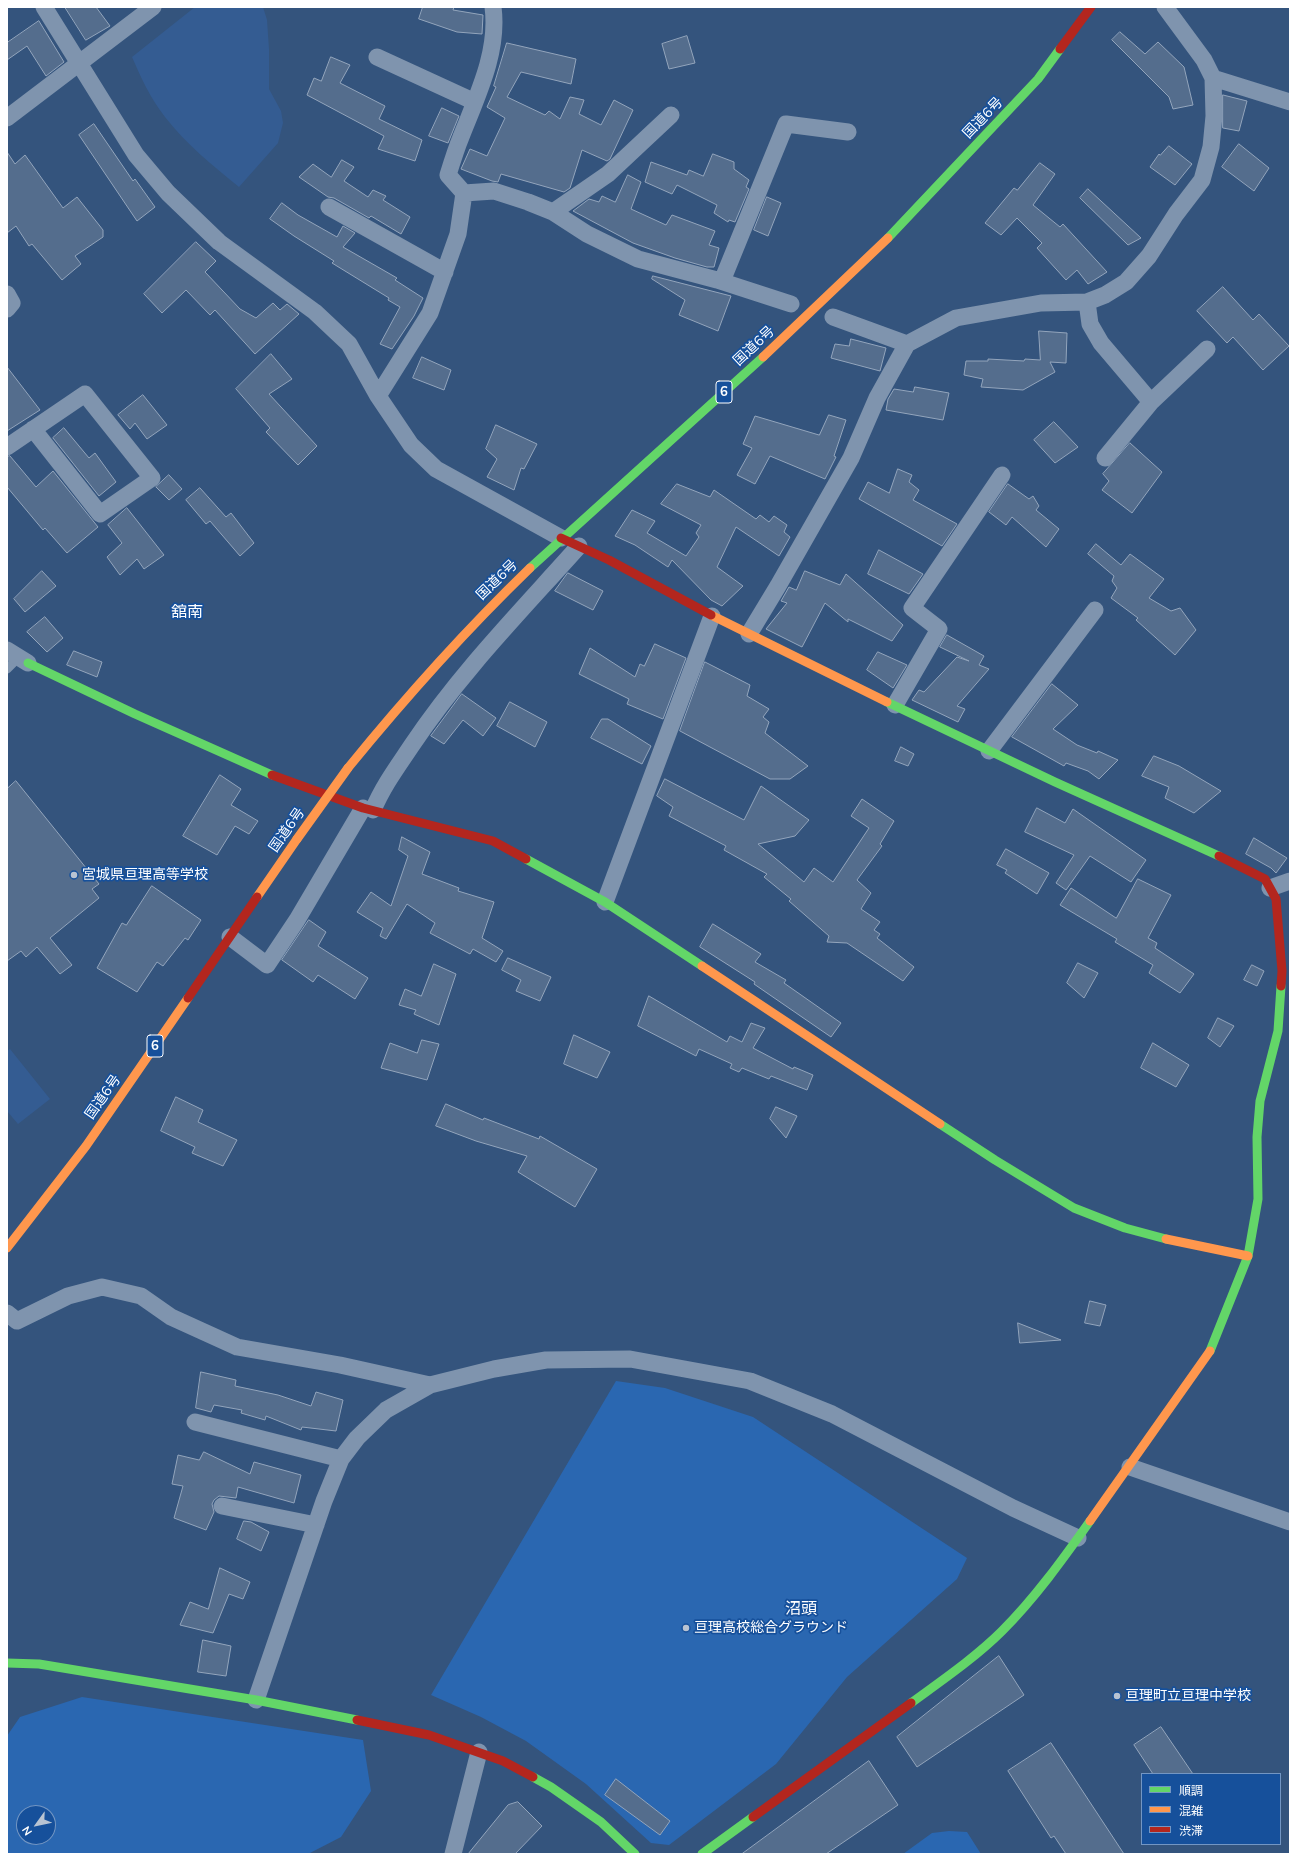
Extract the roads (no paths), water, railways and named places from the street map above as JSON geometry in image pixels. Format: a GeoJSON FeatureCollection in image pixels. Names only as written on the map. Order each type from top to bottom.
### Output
{"type":"FeatureCollection","features":[{"type":"Feature","properties":{"kind":"main road","name":"国道6号"},"geometry":{"type":"LineString","coordinates":[[7,1248],[86,1146],[297,839],[348,768],[403,701],[482,614],[561,538],[772,349],[903,222],[1038,79],[1091,7]]}},
{"type":"Feature","properties":{"kind":"main road"},"geometry":{"type":"LineString","coordinates":[[561,538],[712,616],[895,706],[1241,866],[1265,879],[1276,900],[1281,979],[1278,1031],[1260,1101],[1257,1137],[1258,1198],[1248,1256],[1210,1350],[1130,1467],[1078,1538],[1034,1596],[1001,1632],[949,1675],[702,1854]]}},
{"type":"Feature","properties":{"kind":"main road"},"geometry":{"type":"LineString","coordinates":[[15,660],[281,779],[368,809],[493,841],[605,902],[995,1160],[1074,1208],[1125,1228],[1180,1244],[1248,1256]]}},
{"type":"Feature","properties":{"kind":"main road"},"geometry":{"type":"LineString","coordinates":[[7,1663],[39,1664],[256,1700],[429,1735],[503,1761],[551,1787],[601,1822],[626,1851]]}},
{"type":"Feature","properties":{"kind":"street"},"geometry":{"type":"LineString","coordinates":[[44,7],[136,155],[168,193],[219,242],[315,312],[349,344],[378,396],[411,445],[436,469],[561,538]]}},
{"type":"Feature","properties":{"kind":"street"},"geometry":{"type":"LineString","coordinates":[[7,118],[153,7]]}},
{"type":"Feature","properties":{"kind":"street"},"geometry":{"type":"LineString","coordinates":[[378,396],[430,313],[458,234],[464,193],[448,175],[485,71],[492,44],[494,20],[493,7]]}},
{"type":"Feature","properties":{"kind":"street"},"geometry":{"type":"LineString","coordinates":[[748,634],[778,586],[851,458],[877,398],[907,344],[956,318],[1041,303],[1087,302],[1106,295],[1126,282],[1148,256],[1176,214],[1202,180],[1211,146],[1214,116],[1213,78],[1204,60],[1165,7]]}},
{"type":"Feature","properties":{"kind":"street"},"geometry":{"type":"LineString","coordinates":[[376,57],[475,102]]}},
{"type":"Feature","properties":{"kind":"street"},"geometry":{"type":"LineString","coordinates":[[1213,78],[1290,102]]}},
{"type":"Feature","properties":{"kind":"street"},"geometry":{"type":"LineString","coordinates":[[553,212],[608,174],[671,115]]}},
{"type":"Feature","properties":{"kind":"street"},"geometry":{"type":"LineString","coordinates":[[722,281],[786,124],[848,132]]}},
{"type":"Feature","properties":{"kind":"street"},"geometry":{"type":"LineString","coordinates":[[464,193],[494,191],[528,202],[553,212],[587,234],[638,259],[722,281],[791,304]]}},
{"type":"Feature","properties":{"kind":"street"},"geometry":{"type":"LineString","coordinates":[[329,207],[445,272]]}},
{"type":"Feature","properties":{"kind":"street"},"geometry":{"type":"LineString","coordinates":[[7,294],[12,303],[7,309]]}},
{"type":"Feature","properties":{"kind":"street"},"geometry":{"type":"LineString","coordinates":[[1087,302],[1090,324],[1101,344],[1151,402]]}},
{"type":"Feature","properties":{"kind":"street"},"geometry":{"type":"LineString","coordinates":[[832,317],[907,344]]}},
{"type":"Feature","properties":{"kind":"street"},"geometry":{"type":"LineString","coordinates":[[1105,458],[1151,402],[1207,349]]}},
{"type":"Feature","properties":{"kind":"street"},"geometry":{"type":"LineString","coordinates":[[7,447],[33,429],[85,394],[152,478],[100,514],[33,429]]}},
{"type":"Feature","properties":{"kind":"street"},"geometry":{"type":"LineString","coordinates":[[895,706],[939,629],[912,608],[1002,476]]}},
{"type":"Feature","properties":{"kind":"street"},"geometry":{"type":"LineString","coordinates":[[230,937],[267,965],[368,809],[381,792],[427,722],[461,677],[579,546]]}},
{"type":"Feature","properties":{"kind":"street"},"geometry":{"type":"LineString","coordinates":[[989,750],[1095,610]]}},
{"type":"Feature","properties":{"kind":"street"},"geometry":{"type":"LineString","coordinates":[[605,902],[712,616]]}},
{"type":"Feature","properties":{"kind":"street"},"geometry":{"type":"LineString","coordinates":[[1270,888],[1290,881]]}},
{"type":"Feature","properties":{"kind":"street"},"geometry":{"type":"LineString","coordinates":[[9,1315],[17,1321],[68,1296],[102,1287],[141,1296],[171,1317],[237,1347],[340,1365],[430,1385]]}},
{"type":"Feature","properties":{"kind":"street"},"geometry":{"type":"LineString","coordinates":[[256,1700],[316,1525],[341,1459],[357,1438],[386,1410],[430,1385],[494,1369],[554,1360],[630,1359],[750,1382],[832,1414],[1013,1508],[1078,1538]]}},
{"type":"Feature","properties":{"kind":"street"},"geometry":{"type":"LineString","coordinates":[[195,1422],[341,1459]]}},
{"type":"Feature","properties":{"kind":"street"},"geometry":{"type":"LineString","coordinates":[[1130,1467],[1290,1522]]}},
{"type":"Feature","properties":{"kind":"street"},"geometry":{"type":"LineString","coordinates":[[222,1506],[316,1525]]}},
{"type":"Feature","properties":{"kind":"street"},"geometry":{"type":"LineString","coordinates":[[453,1854],[480,1752]]}},
{"type":"Feature","properties":{"kind":"place","name":"宮城県亘理高等学校"},"geometry":{"type":"Point","coordinates":[74,875]}},
{"type":"Feature","properties":{"kind":"place","name":"亘理高校総合グラウンド"},"geometry":{"type":"Point","coordinates":[686,1628]}},
{"type":"Feature","properties":{"kind":"place","name":"亘理町立亘理中学校"},"geometry":{"type":"Point","coordinates":[1117,1696]}},
{"type":"Feature","properties":{"kind":"district","name":"舘南"},"geometry":{"type":"Point","coordinates":[187,612]}},
{"type":"Feature","properties":{"kind":"district","name":"沼頭"},"geometry":{"type":"Point","coordinates":[801,1609]}}]}
